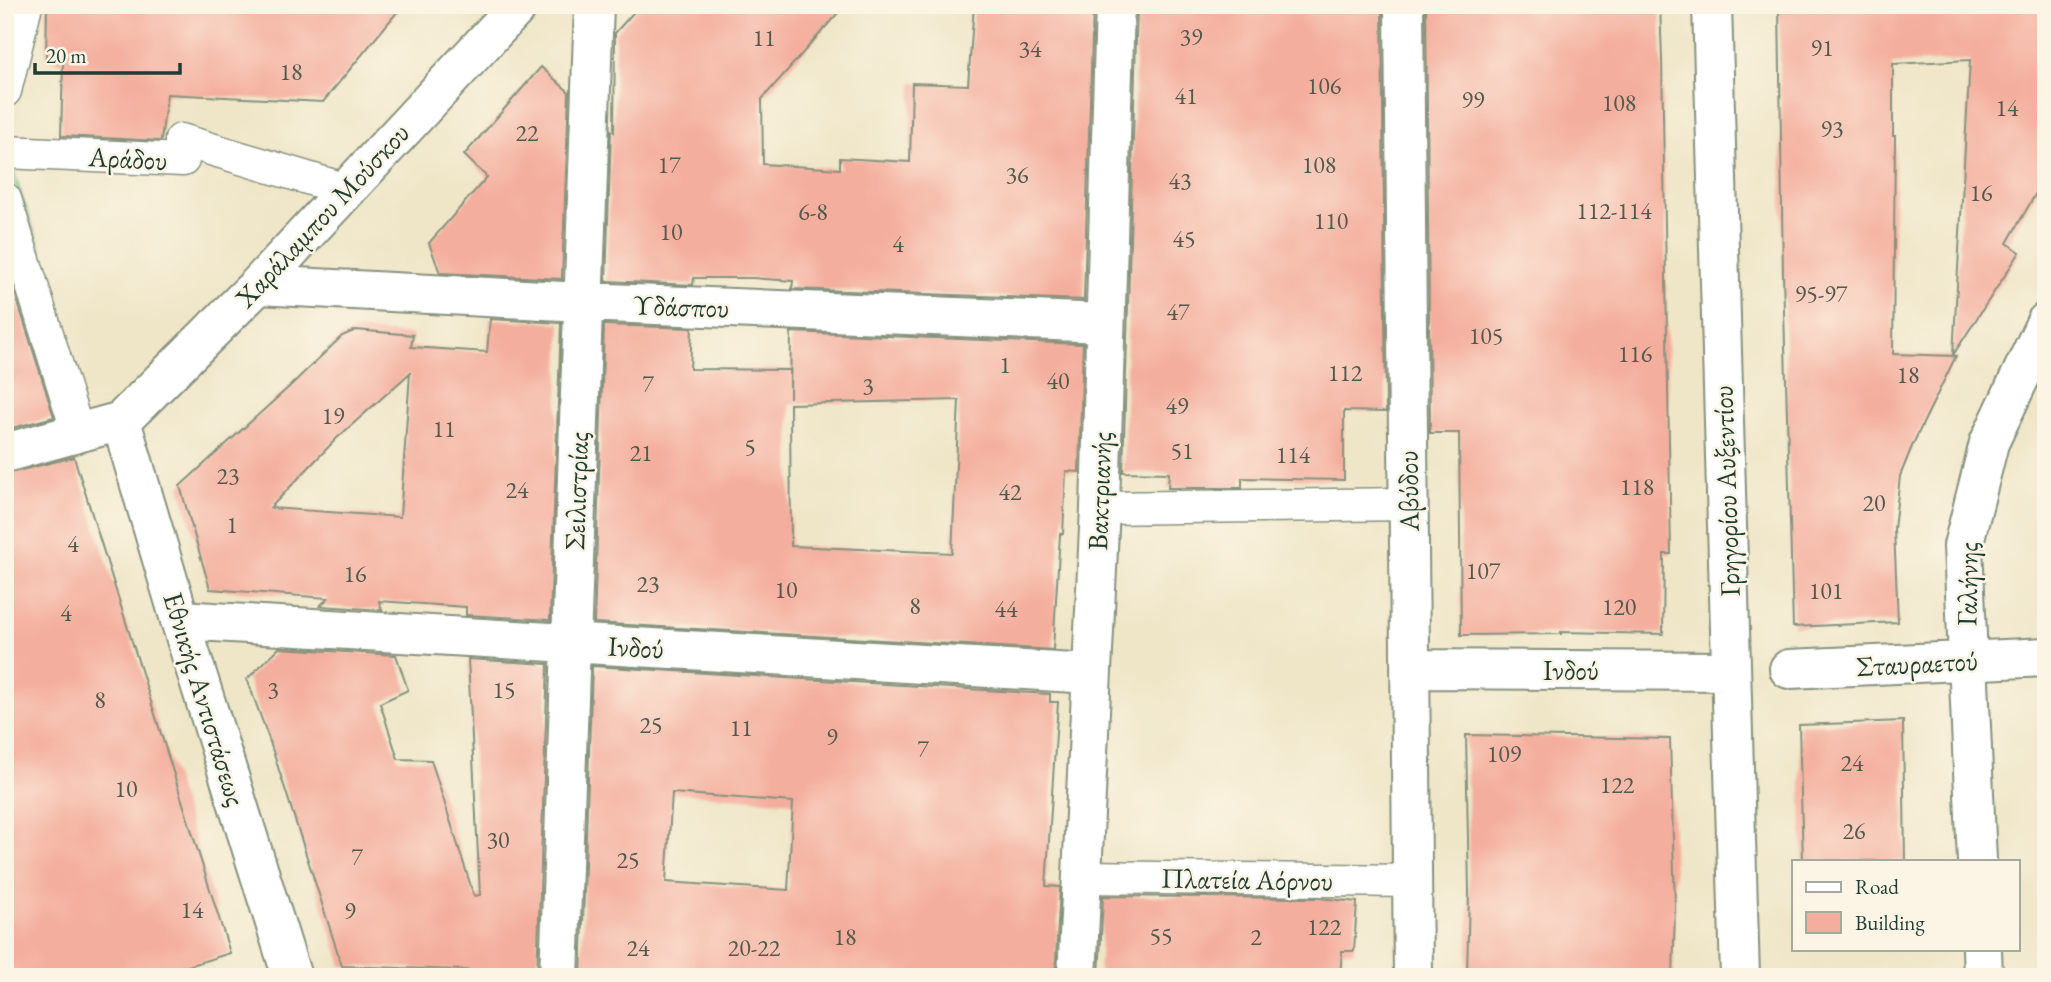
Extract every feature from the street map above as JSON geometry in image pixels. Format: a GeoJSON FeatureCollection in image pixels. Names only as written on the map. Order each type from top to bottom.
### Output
{"type":"FeatureCollection","features":[{"type":"Feature","properties":{"kind":"street"},"geometry":{"type":"LineString","coordinates":[[5,91],[26,5]]}},
{"type":"Feature","properties":{"kind":"street","name":"Χαράλαμπου Μούσκου"},"geometry":{"type":"LineString","coordinates":[[121,421],[258,285],[519,5]]}},
{"type":"Feature","properties":{"kind":"street","name":"Σειλιστρίας"},"geometry":{"type":"LineString","coordinates":[[559,977],[594,5]]}},
{"type":"Feature","properties":{"kind":"street","name":"Βακτριανής"},"geometry":{"type":"LineString","coordinates":[[1077,977],[1100,508],[1115,5]]}},
{"type":"Feature","properties":{"kind":"street","name":"Αβύδου"},"geometry":{"type":"LineString","coordinates":[[1404,5],[1413,977]]}},
{"type":"Feature","properties":{"kind":"street","name":"Γρηγορίου Αυξεντίου"},"geometry":{"type":"LineString","coordinates":[[1712,5],[1740,977]]}},
{"type":"Feature","properties":{"kind":"street","name":"Αράδου"},"geometry":{"type":"LineString","coordinates":[[5,152],[183,160],[181,140],[347,190]]}},
{"type":"Feature","properties":{"kind":"street"},"geometry":{"type":"LineString","coordinates":[[5,199],[78,433]]}},
{"type":"Feature","properties":{"kind":"street","name":"Υδάσπου"},"geometry":{"type":"LineString","coordinates":[[258,285],[583,302],[1104,323]]}},
{"type":"Feature","properties":{"kind":"street","name":"Γαλήνης"},"geometry":{"type":"LineString","coordinates":[[1977,860],[1963,546],[1989,443],[2046,322]]}},
{"type":"Feature","properties":{"kind":"street"},"geometry":{"type":"LineString","coordinates":[[5,453],[121,421]]}},
{"type":"Feature","properties":{"kind":"street","name":"Εθνικής Αντιστάσεως"},"geometry":{"type":"LineString","coordinates":[[121,421],[180,620],[292,977]]}},
{"type":"Feature","properties":{"kind":"street"},"geometry":{"type":"LineString","coordinates":[[1100,508],[1408,503]]}},
{"type":"Feature","properties":{"kind":"street","name":"Ινδού"},"geometry":{"type":"LineString","coordinates":[[180,620],[1091,674]]}},
{"type":"Feature","properties":{"kind":"street","name":"Σταυραετού"},"geometry":{"type":"LineString","coordinates":[[1789,669],[2046,657]]}},
{"type":"Feature","properties":{"kind":"street","name":"Ινδού"},"geometry":{"type":"LineString","coordinates":[[1410,669],[1731,671]]}},
{"type":"Feature","properties":{"kind":"street","name":"Πλατεία Αόρνου"},"geometry":{"type":"LineString","coordinates":[[1082,877],[1412,881]]}},
{"type":"Feature","properties":{"kind":"street"},"geometry":{"type":"LineString","coordinates":[[1982,950],[1983,977]]}},
{"type":"Feature","properties":{"kind":"green space"},"geometry":{"type":"Polygon","coordinates":[[[5,126],[9,159],[45,264],[5,262],[5,126]]]}},
{"type":"Feature","properties":{"kind":"building"},"geometry":{"type":"Polygon","coordinates":[[[47,5],[300,5],[346,9],[347,5],[403,5],[323,102],[167,94],[161,141],[61,136],[63,63],[46,60],[47,5]]]}},
{"type":"Feature","properties":{"kind":"building"},"geometry":{"type":"Polygon","coordinates":[[[640,5],[845,5],[762,99],[763,164],[840,169],[840,158],[910,162],[912,83],[968,85],[974,5],[1093,5],[1084,300],[792,289],[793,281],[752,278],[694,278],[693,285],[606,281],[611,130],[614,132],[615,33],[640,5]]]}},
{"type":"Feature","properties":{"kind":"building"},"geometry":{"type":"Polygon","coordinates":[[[1137,5],[1382,5],[1386,412],[1344,411],[1344,480],[1242,478],[1242,488],[1168,488],[1169,473],[1123,472],[1137,5]]]}},
{"type":"Feature","properties":{"kind":"building"},"geometry":{"type":"Polygon","coordinates":[[[1426,5],[1660,5],[1671,554],[1664,554],[1663,634],[1561,632],[1461,635],[1459,433],[1430,433],[1426,5]]]}},
{"type":"Feature","properties":{"kind":"building"},"geometry":{"type":"Polygon","coordinates":[[[1779,5],[2046,5],[2046,176],[2007,243],[2020,252],[1953,355],[1970,60],[1893,64],[1893,354],[1956,356],[1900,476],[1894,529],[1898,622],[1793,627],[1779,5]]]}},
{"type":"Feature","properties":{"kind":"building"},"geometry":{"type":"Polygon","coordinates":[[[541,67],[569,92],[562,279],[440,273],[429,243],[487,177],[464,155],[541,67]]]}},
{"type":"Feature","properties":{"kind":"building"},"geometry":{"type":"Polygon","coordinates":[[[5,268],[54,417],[5,430],[5,268]]]}},
{"type":"Feature","properties":{"kind":"building"},"geometry":{"type":"Polygon","coordinates":[[[490,319],[561,323],[550,620],[466,615],[466,607],[379,601],[382,610],[320,606],[328,598],[210,589],[180,486],[342,336],[356,330],[413,335],[411,347],[487,352],[490,319]],[[410,373],[336,439],[270,508],[400,517],[410,373]]]}},
{"type":"Feature","properties":{"kind":"building"},"geometry":{"type":"Polygon","coordinates":[[[604,325],[692,328],[690,369],[790,370],[790,398],[791,332],[1083,344],[1079,472],[1066,471],[1053,650],[594,623],[604,325]],[[959,400],[790,404],[791,546],[952,553],[959,400]]]}},
{"type":"Feature","properties":{"kind":"building"},"geometry":{"type":"Polygon","coordinates":[[[74,457],[230,953],[153,977],[5,977],[5,474],[74,457]]]}},
{"type":"Feature","properties":{"kind":"building"},"geometry":{"type":"Polygon","coordinates":[[[279,648],[396,655],[408,690],[380,703],[398,759],[431,760],[474,896],[480,895],[468,659],[548,664],[537,976],[462,970],[342,966],[247,679],[279,648]]]}},
{"type":"Feature","properties":{"kind":"building"},"geometry":{"type":"Polygon","coordinates":[[[592,666],[1050,694],[1050,702],[1058,702],[1046,886],[1060,887],[1055,977],[581,977],[592,666]],[[672,793],[666,882],[788,890],[793,802],[672,793]]]}},
{"type":"Feature","properties":{"kind":"building"},"geometry":{"type":"Polygon","coordinates":[[[1903,721],[1905,860],[1803,860],[1799,725],[1903,721]]]}},
{"type":"Feature","properties":{"kind":"building"},"geometry":{"type":"Polygon","coordinates":[[[1466,735],[1670,739],[1675,907],[1673,977],[1467,977],[1469,892],[1466,735]]]}},
{"type":"Feature","properties":{"kind":"building"},"geometry":{"type":"Polygon","coordinates":[[[1103,896],[1319,898],[1357,902],[1354,951],[1342,951],[1340,977],[1099,977],[1103,896]]]}}]}
